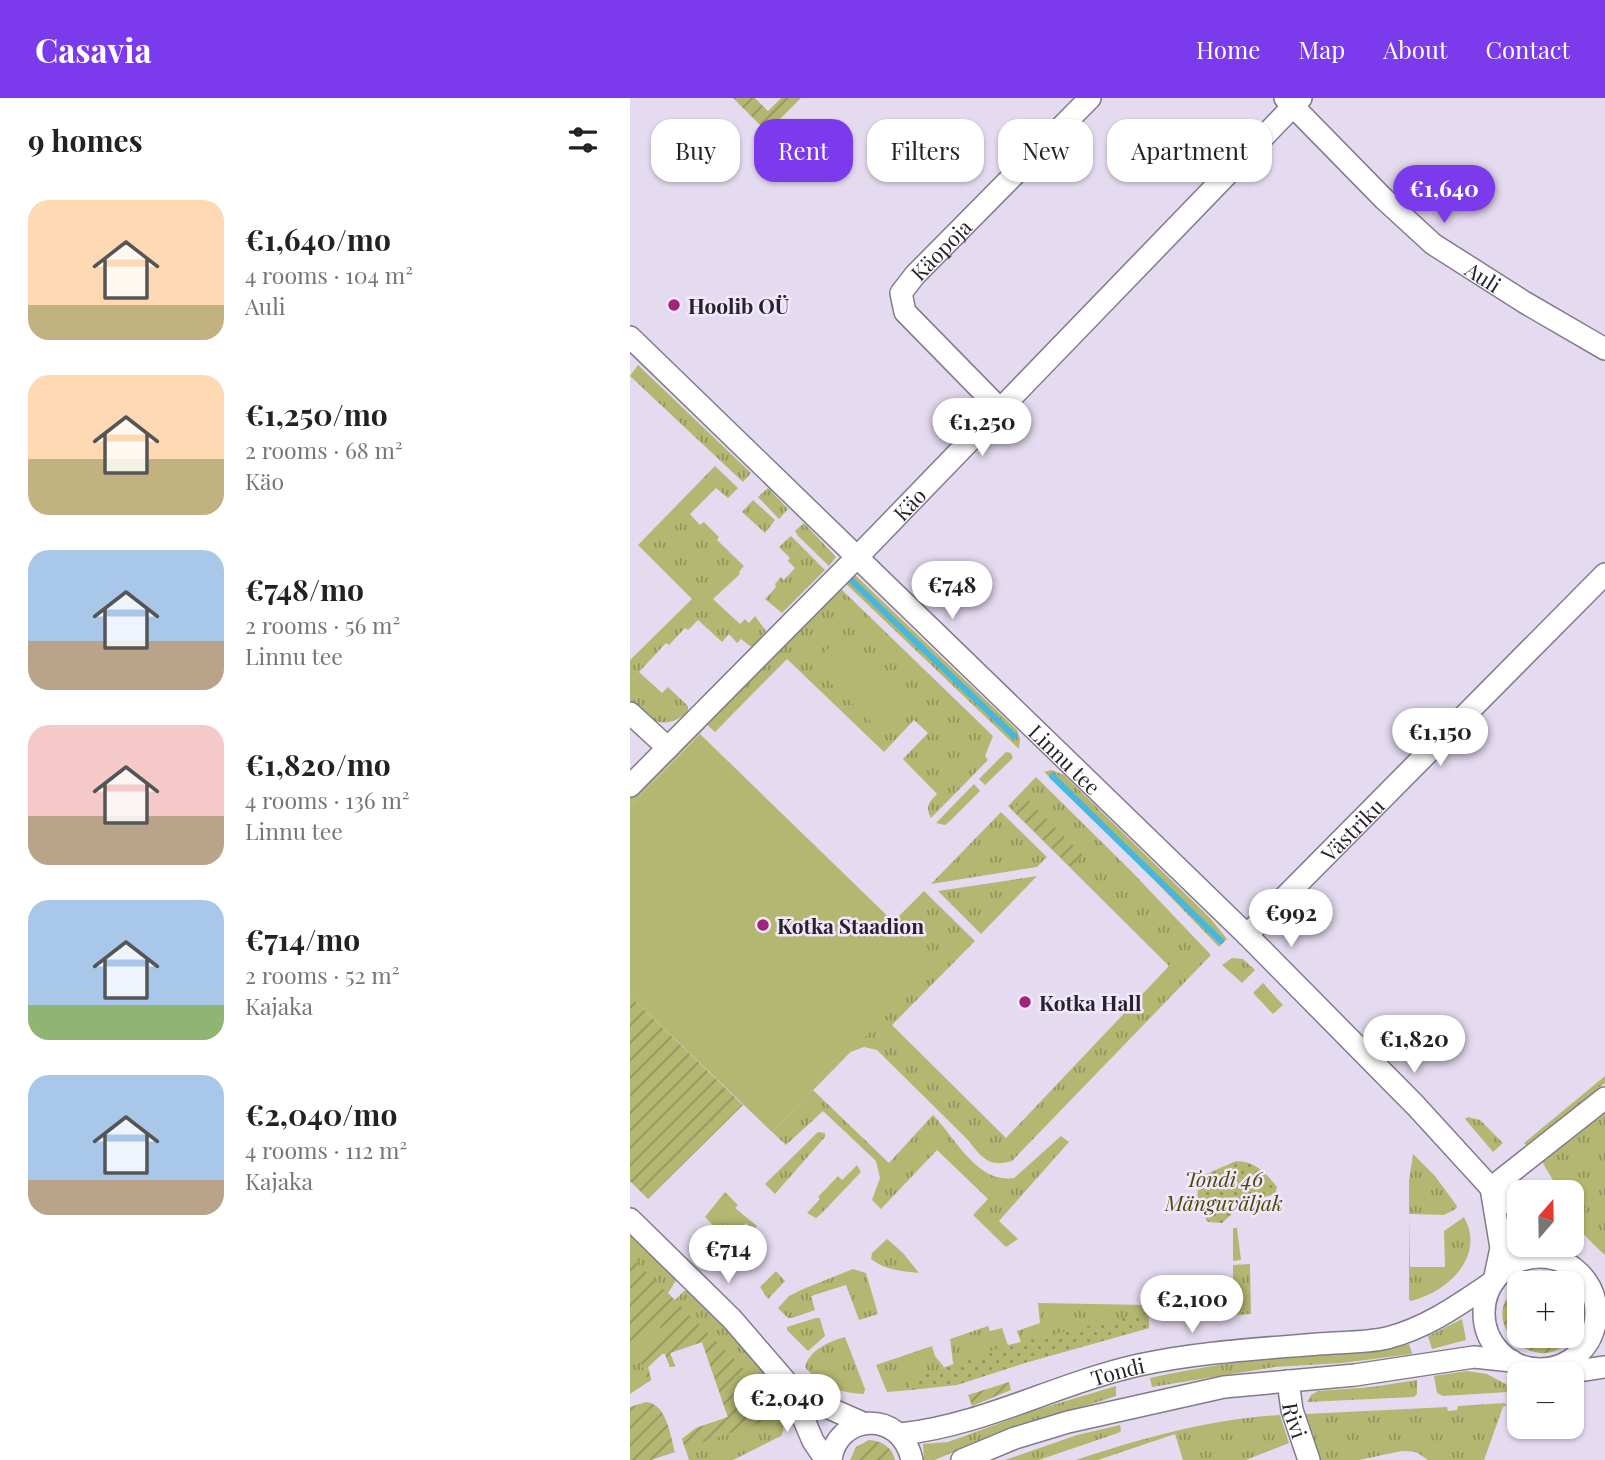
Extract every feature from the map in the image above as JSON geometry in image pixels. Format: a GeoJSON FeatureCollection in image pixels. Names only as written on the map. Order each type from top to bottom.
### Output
{"type":"FeatureCollection","features":[{"type":"Feature","properties":{"kind":"street","name":"Käopoja"},"geometry":{"type":"LineString","coordinates":[[1000,409],[905,312],[901,293],[915,275],[1090,98]]}},
{"type":"Feature","properties":{"kind":"street","name":"Käo"},"geometry":{"type":"LineString","coordinates":[[630,786],[857,557],[1293,101]]}},
{"type":"Feature","properties":{"kind":"street","name":"Auli"},"geometry":{"type":"LineString","coordinates":[[1293,101],[1384,199],[1433,244],[1524,303],[1605,349]]}},
{"type":"Feature","properties":{"kind":"street","name":"Linnu tee"},"geometry":{"type":"LineString","coordinates":[[630,337],[1247,935],[1416,1106],[1491,1188],[1507,1201]]}},
{"type":"Feature","properties":{"kind":"street","name":"Västriku"},"geometry":{"type":"LineString","coordinates":[[1247,935],[1605,574]]}},
{"type":"Feature","properties":{"kind":"street"},"geometry":{"type":"LineString","coordinates":[[630,713],[668,748]]}},
{"type":"Feature","properties":{"kind":"street"},"geometry":{"type":"LineString","coordinates":[[1512,1361],[1495,1345],[1486,1326],[1486,1297],[1494,1281],[1501,1248],[1491,1188],[1605,1098]]}},
{"type":"Feature","properties":{"kind":"street"},"geometry":{"type":"LineString","coordinates":[[630,1219],[732,1319],[789,1385],[813,1441],[829,1460],[837,1443],[848,1431],[863,1423]]}},
{"type":"Feature","properties":{"kind":"street"},"geometry":{"type":"LineString","coordinates":[[1564,1257],[1587,1283],[1600,1304],[1589,1340],[1579,1353],[1566,1362]]}},
{"type":"Feature","properties":{"kind":"street"},"geometry":{"type":"LineString","coordinates":[[1494,1281],[1514,1263],[1526,1258],[1555,1259],[1574,1268]]}},
{"type":"Feature","properties":{"kind":"street","name":"Tondi"},"geometry":{"type":"LineString","coordinates":[[901,1434],[933,1431],[971,1420],[1138,1365],[1211,1353],[1386,1338],[1443,1316],[1494,1281]]}},
{"type":"Feature","properties":{"kind":"street","name":"Tondi"},"geometry":{"type":"LineString","coordinates":[[962,1460],[1028,1434],[1129,1407],[1224,1387],[1355,1375],[1475,1357],[1512,1361]]}},
{"type":"Feature","properties":{"kind":"street"},"geometry":{"type":"LineString","coordinates":[[1584,1370],[1605,1367]]}},
{"type":"Feature","properties":{"kind":"street","name":"Rivi"},"geometry":{"type":"LineString","coordinates":[[1288,1381],[1292,1410],[1309,1460]]}},
{"type":"Feature","properties":{"kind":"street"},"geometry":{"type":"LineString","coordinates":[[789,1385],[831,1409],[863,1423],[878,1423],[891,1427],[901,1434],[912,1460]]}},
{"type":"Feature","properties":{"kind":"green space"},"geometry":{"type":"Polygon","coordinates":[[[733,98],[755,98],[768,111],[781,98],[801,98],[780,119],[754,119],[733,98]]]}},
{"type":"Feature","properties":{"kind":"green space"},"geometry":{"type":"Polygon","coordinates":[[[638,365],[751,473],[743,482],[630,376],[638,365]]]}},
{"type":"Feature","properties":{"kind":"green space"},"geometry":{"type":"Polygon","coordinates":[[[715,466],[738,488],[728,498],[716,488],[690,514],[700,525],[704,522],[719,537],[717,540],[744,566],[740,574],[713,599],[740,624],[745,619],[749,623],[755,616],[766,631],[753,646],[741,639],[737,643],[729,634],[722,642],[698,620],[688,630],[685,628],[669,645],[666,643],[639,672],[662,693],[668,687],[688,706],[688,711],[674,721],[660,722],[630,710],[630,660],[692,599],[638,545],[715,466]]]}},
{"type":"Feature","properties":{"kind":"green space"},"geometry":{"type":"Polygon","coordinates":[[[768,488],[788,509],[779,519],[758,497],[768,488]]]}},
{"type":"Feature","properties":{"kind":"green space"},"geometry":{"type":"Polygon","coordinates":[[[753,500],[775,520],[765,533],[742,512],[753,500]]]}},
{"type":"Feature","properties":{"kind":"green space"},"geometry":{"type":"Polygon","coordinates":[[[804,523],[836,557],[829,566],[795,531],[804,523]]]}},
{"type":"Feature","properties":{"kind":"green space"},"geometry":{"type":"Polygon","coordinates":[[[791,536],[825,570],[782,613],[765,599],[781,577],[784,580],[795,568],[779,547],[791,536]]]}},
{"type":"Feature","properties":{"kind":"green space"},"geometry":{"type":"Polygon","coordinates":[[[853,573],[1017,730],[1019,749],[842,580],[853,573]]]}},
{"type":"Feature","properties":{"kind":"green space"},"geometry":{"type":"Polygon","coordinates":[[[840,588],[993,736],[985,756],[988,760],[931,818],[929,805],[937,794],[903,759],[928,733],[914,720],[884,752],[787,659],[715,732],[706,724],[840,588]]]}},
{"type":"Feature","properties":{"kind":"green space"},"geometry":{"type":"Polygon","coordinates":[[[843,634],[910,698],[880,730],[812,665],[843,634]]]}},
{"type":"Feature","properties":{"kind":"green space"},"geometry":{"type":"Polygon","coordinates":[[[705,728],[630,806],[630,792],[705,728]]]}},
{"type":"Feature","properties":{"kind":"green space","name":"Kotka Staadion"},"geometry":{"type":"Polygon","coordinates":[[[700,734],[937,964],[772,1132],[630,996],[630,806],[700,734]]]}},
{"type":"Feature","properties":{"kind":"green space"},"geometry":{"type":"Polygon","coordinates":[[[1006,752],[1011,753],[1013,758],[985,785],[979,779],[1006,752]]]}},
{"type":"Feature","properties":{"kind":"green space"},"geometry":{"type":"Polygon","coordinates":[[[1051,770],[1064,775],[1210,918],[1227,939],[1219,947],[1107,831],[1044,772],[1051,770]]]}},
{"type":"Feature","properties":{"kind":"green space"},"geometry":{"type":"Polygon","coordinates":[[[1036,777],[1211,955],[1012,1161],[997,1163],[986,1160],[877,1050],[864,1047],[850,1052],[893,922],[924,891],[975,941],[892,1025],[1006,1138],[1169,966],[1008,806],[1036,777]]]}},
{"type":"Feature","properties":{"kind":"green space"},"geometry":{"type":"Polygon","coordinates":[[[974,784],[980,791],[945,825],[936,823],[974,784]]]}},
{"type":"Feature","properties":{"kind":"green space"},"geometry":{"type":"Polygon","coordinates":[[[1025,797],[1083,855],[1071,867],[1012,810],[1025,797]]]}},
{"type":"Feature","properties":{"kind":"green space"},"geometry":{"type":"Polygon","coordinates":[[[1001,812],[1047,857],[1037,867],[931,884],[1001,812]]]}},
{"type":"Feature","properties":{"kind":"green space"},"geometry":{"type":"Polygon","coordinates":[[[1037,876],[981,934],[938,891],[1037,876]]]}},
{"type":"Feature","properties":{"kind":"green space"},"geometry":{"type":"Polygon","coordinates":[[[1232,958],[1243,959],[1255,970],[1242,983],[1222,965],[1232,958]]]}},
{"type":"Feature","properties":{"kind":"green space"},"geometry":{"type":"Polygon","coordinates":[[[1263,983],[1283,1005],[1273,1014],[1253,993],[1263,983]]]}},
{"type":"Feature","properties":{"kind":"green space"},"geometry":{"type":"Polygon","coordinates":[[[630,996],[743,1105],[648,1199],[630,1181],[630,996]]]}},
{"type":"Feature","properties":{"kind":"green space"},"geometry":{"type":"Polygon","coordinates":[[[1605,1076],[1605,1083],[1527,1146],[1524,1143],[1605,1076]]]}},
{"type":"Feature","properties":{"kind":"green space"},"geometry":{"type":"Polygon","coordinates":[[[813,1090],[889,1163],[933,1115],[978,1167],[1001,1178],[1014,1178],[1061,1136],[1069,1142],[999,1221],[1018,1239],[1006,1247],[973,1215],[988,1199],[937,1150],[881,1209],[872,1200],[880,1178],[876,1161],[823,1111],[786,1145],[772,1132],[813,1090]]]}},
{"type":"Feature","properties":{"kind":"green space"},"geometry":{"type":"Polygon","coordinates":[[[1605,1109],[1605,1255],[1584,1233],[1584,1180],[1553,1180],[1541,1160],[1605,1109]]]}},
{"type":"Feature","properties":{"kind":"green space"},"geometry":{"type":"Polygon","coordinates":[[[1468,1117],[1480,1120],[1503,1143],[1493,1152],[1465,1119],[1468,1117]]]}},
{"type":"Feature","properties":{"kind":"green space"},"geometry":{"type":"Polygon","coordinates":[[[818,1132],[825,1133],[825,1137],[775,1194],[765,1184],[818,1132]]]}},
{"type":"Feature","properties":{"kind":"green space"},"geometry":{"type":"Polygon","coordinates":[[[1413,1154],[1435,1176],[1457,1206],[1444,1215],[1409,1214],[1409,1181],[1413,1154]]]}},
{"type":"Feature","properties":{"kind":"green space","name":"Tondi 46 Mänguväljak"},"geometry":{"type":"Polygon","coordinates":[[[1236,1161],[1249,1163],[1264,1173],[1277,1187],[1275,1194],[1244,1203],[1222,1223],[1208,1222],[1201,1211],[1198,1187],[1204,1175],[1236,1161]]]}},
{"type":"Feature","properties":{"kind":"green space"},"geometry":{"type":"Polygon","coordinates":[[[857,1165],[861,1172],[820,1215],[816,1218],[807,1213],[838,1176],[842,1180],[857,1165]]]}},
{"type":"Feature","properties":{"kind":"green space"},"geometry":{"type":"Polygon","coordinates":[[[725,1192],[738,1205],[735,1208],[757,1226],[753,1230],[746,1223],[719,1250],[704,1235],[714,1226],[705,1217],[725,1192]]]}},
{"type":"Feature","properties":{"kind":"green space"},"geometry":{"type":"Polygon","coordinates":[[[1409,1214],[1410,1267],[1445,1267],[1444,1231],[1464,1217],[1470,1231],[1467,1258],[1460,1270],[1438,1290],[1411,1301],[1409,1300],[1409,1214]]]}},
{"type":"Feature","properties":{"kind":"green space"},"geometry":{"type":"Polygon","coordinates":[[[1233,1228],[1237,1228],[1241,1260],[1233,1261],[1233,1228]]]}},
{"type":"Feature","properties":{"kind":"green space"},"geometry":{"type":"Polygon","coordinates":[[[630,1232],[677,1279],[668,1293],[675,1300],[684,1291],[690,1291],[766,1371],[777,1389],[773,1394],[783,1421],[781,1436],[733,1460],[689,1460],[682,1439],[696,1428],[728,1417],[702,1342],[670,1353],[675,1366],[670,1367],[665,1354],[662,1354],[648,1367],[651,1380],[630,1394],[630,1232]]]}},
{"type":"Feature","properties":{"kind":"green space"},"geometry":{"type":"Polygon","coordinates":[[[887,1239],[919,1273],[888,1268],[871,1259],[872,1253],[887,1239]]]}},
{"type":"Feature","properties":{"kind":"green space"},"geometry":{"type":"Polygon","coordinates":[[[630,1256],[762,1387],[777,1417],[685,1448],[682,1439],[696,1428],[728,1417],[702,1342],[670,1353],[675,1366],[670,1367],[665,1354],[662,1354],[648,1367],[651,1380],[648,1382],[640,1360],[666,1333],[659,1326],[630,1356],[630,1256]]]}},
{"type":"Feature","properties":{"kind":"green space"},"geometry":{"type":"Polygon","coordinates":[[[1250,1264],[1251,1314],[1225,1316],[1221,1310],[1233,1309],[1233,1265],[1250,1264]]]}},
{"type":"Feature","properties":{"kind":"green space"},"geometry":{"type":"Polygon","coordinates":[[[853,1269],[866,1273],[878,1314],[859,1320],[846,1285],[811,1296],[815,1310],[792,1318],[788,1318],[778,1308],[789,1296],[853,1269]]]}},
{"type":"Feature","properties":{"kind":"green space"},"geometry":{"type":"Polygon","coordinates":[[[776,1271],[785,1281],[768,1299],[760,1287],[776,1271]]]}},
{"type":"Feature","properties":{"kind":"green space"},"geometry":{"type":"Polygon","coordinates":[[[1507,1299],[1507,1331],[1502,1316],[1507,1299]]]}},
{"type":"Feature","properties":{"kind":"green space"},"geometry":{"type":"Polygon","coordinates":[[[1038,1303],[1148,1305],[1149,1328],[1028,1362],[1017,1331],[1040,1323],[1038,1303]]]}},
{"type":"Feature","properties":{"kind":"green space"},"geometry":{"type":"Polygon","coordinates":[[[1148,1312],[1149,1328],[957,1385],[911,1390],[908,1380],[1008,1345],[1148,1312]]]}},
{"type":"Feature","properties":{"kind":"green space"},"geometry":{"type":"Polygon","coordinates":[[[820,1318],[825,1336],[808,1351],[787,1327],[820,1318]]]}},
{"type":"Feature","properties":{"kind":"green space"},"geometry":{"type":"Polygon","coordinates":[[[1462,1319],[1466,1340],[1432,1349],[1428,1336],[1462,1319]]]}},
{"type":"Feature","properties":{"kind":"green space"},"geometry":{"type":"Polygon","coordinates":[[[988,1326],[990,1331],[1002,1328],[1015,1366],[962,1383],[953,1363],[950,1339],[988,1326]]]}},
{"type":"Feature","properties":{"kind":"green space"},"geometry":{"type":"Polygon","coordinates":[[[845,1337],[865,1389],[864,1394],[831,1387],[817,1379],[805,1367],[815,1351],[845,1337]]]}},
{"type":"Feature","properties":{"kind":"green space"},"geometry":{"type":"Polygon","coordinates":[[[1409,1344],[1412,1354],[1342,1363],[1275,1367],[1152,1387],[1150,1378],[1255,1360],[1409,1344]]]}},
{"type":"Feature","properties":{"kind":"green space"},"geometry":{"type":"Polygon","coordinates":[[[932,1346],[935,1356],[944,1367],[911,1387],[911,1390],[887,1392],[876,1365],[932,1346]]]}},
{"type":"Feature","properties":{"kind":"green space"},"geometry":{"type":"Polygon","coordinates":[[[1527,1348],[1560,1348],[1547,1353],[1527,1348]]]}},
{"type":"Feature","properties":{"kind":"green space"},"geometry":{"type":"Polygon","coordinates":[[[1467,1371],[1487,1374],[1507,1385],[1507,1392],[1443,1396],[1437,1393],[1434,1376],[1467,1371]]]}},
{"type":"Feature","properties":{"kind":"green space"},"geometry":{"type":"Polygon","coordinates":[[[1417,1380],[1417,1394],[1414,1397],[1307,1402],[1311,1395],[1318,1391],[1417,1380]]]}},
{"type":"Feature","properties":{"kind":"green space"},"geometry":{"type":"Polygon","coordinates":[[[1009,1382],[1011,1390],[972,1406],[968,1395],[1009,1382]]]}},
{"type":"Feature","properties":{"kind":"green space"},"geometry":{"type":"Polygon","coordinates":[[[1116,1386],[1116,1396],[978,1441],[935,1460],[924,1460],[923,1444],[948,1442],[1036,1410],[1116,1386]]]}},
{"type":"Feature","properties":{"kind":"green space"},"geometry":{"type":"Polygon","coordinates":[[[646,1402],[659,1408],[663,1414],[675,1452],[651,1460],[630,1460],[630,1407],[646,1402]]]}},
{"type":"Feature","properties":{"kind":"green space"},"geometry":{"type":"Polygon","coordinates":[[[1507,1405],[1503,1407],[1484,1460],[1428,1460],[1416,1452],[1402,1451],[1359,1460],[1318,1460],[1305,1414],[1447,1407],[1448,1411],[1457,1410],[1458,1406],[1507,1405]]]}},
{"type":"Feature","properties":{"kind":"green space"},"geometry":{"type":"Polygon","coordinates":[[[1280,1415],[1289,1443],[1246,1460],[1183,1460],[1175,1434],[1098,1460],[1076,1460],[1176,1431],[1280,1415]]]}},
{"type":"Feature","properties":{"kind":"green space"},"geometry":{"type":"Polygon","coordinates":[[[1120,1425],[1121,1431],[1118,1433],[1039,1460],[1005,1460],[1077,1435],[1120,1425]]]}},
{"type":"Feature","properties":{"kind":"green space"},"geometry":{"type":"Polygon","coordinates":[[[869,1440],[886,1446],[895,1460],[850,1460],[856,1447],[869,1440]]]}},
{"type":"Feature","properties":{"kind":"waterway"},"geometry":{"type":"LineString","coordinates":[[849,578],[1014,736]]}},
{"type":"Feature","properties":{"kind":"waterway"},"geometry":{"type":"LineString","coordinates":[[1052,776],[1221,941]]}},
{"type":"Feature","properties":{"kind":"place","name":"Hoolib OÜ"},"geometry":{"type":"Point","coordinates":[674,305]}},
{"type":"Feature","properties":{"kind":"place","name":"Kotka Staadion"},"geometry":{"type":"Point","coordinates":[763,925]}},
{"type":"Feature","properties":{"kind":"place","name":"Kotka Hall"},"geometry":{"type":"Point","coordinates":[1025,1002]}}]}
